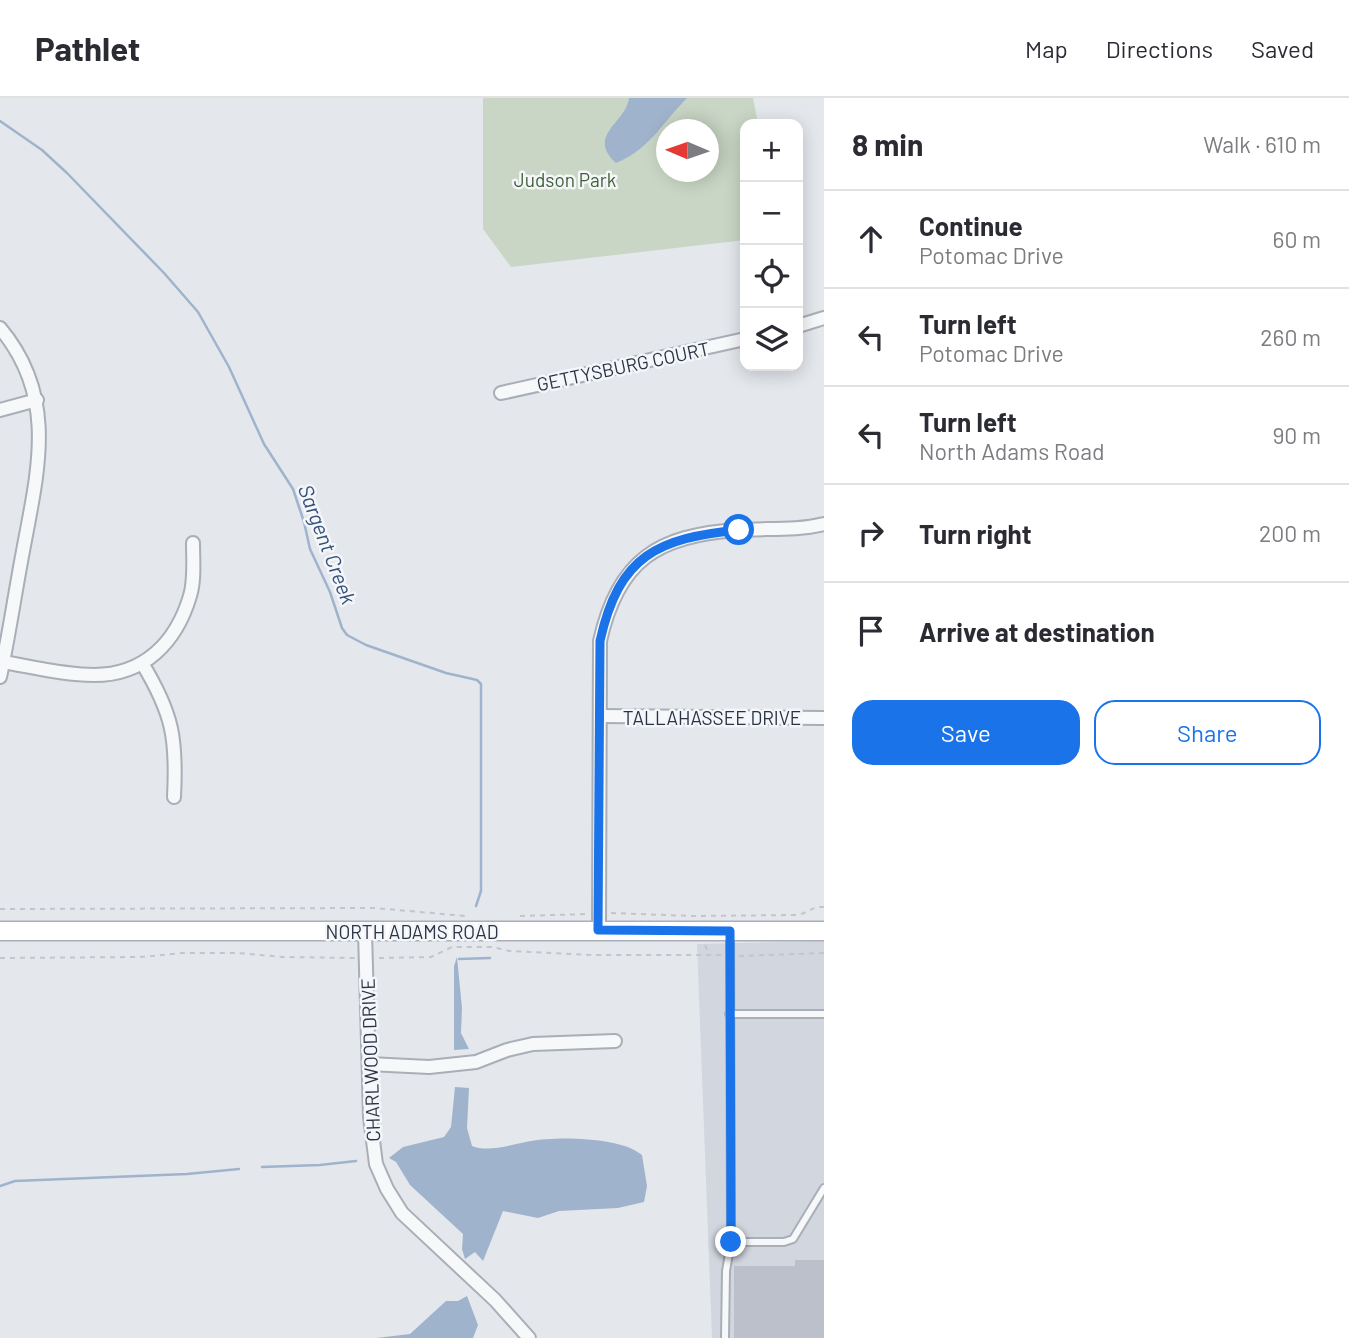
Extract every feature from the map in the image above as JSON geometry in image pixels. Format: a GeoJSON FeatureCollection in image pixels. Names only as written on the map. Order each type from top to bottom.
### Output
{"type":"FeatureCollection","features":[{"type":"Feature","properties":{"kind":"main road","name":"NORTH ADAMS ROAD"},"geometry":{"type":"LineString","coordinates":[[0,931],[824,930]]}},
{"type":"Feature","properties":{"kind":"street"},"geometry":{"type":"LineString","coordinates":[[803,324],[824,318]]}},
{"type":"Feature","properties":{"kind":"street"},"geometry":{"type":"LineString","coordinates":[[0,328],[23,361],[37,400],[40,427],[37,481],[0,677]]}},
{"type":"Feature","properties":{"kind":"street","name":"GETTYSBURG COURT"},"geometry":{"type":"LineString","coordinates":[[501,393],[740,340]]}},
{"type":"Feature","properties":{"kind":"street"},"geometry":{"type":"LineString","coordinates":[[0,410],[37,400]]}},
{"type":"Feature","properties":{"kind":"street"},"geometry":{"type":"LineString","coordinates":[[598,930],[600,641],[605,621],[622,583],[651,551],[677,540],[703,534],[824,524]]}},
{"type":"Feature","properties":{"kind":"street"},"geometry":{"type":"LineString","coordinates":[[3,662],[91,675],[128,670],[150,659],[179,623],[191,595],[193,542]]}},
{"type":"Feature","properties":{"kind":"street"},"geometry":{"type":"LineString","coordinates":[[142,663],[162,695],[173,735],[176,755],[174,797]]}},
{"type":"Feature","properties":{"kind":"street","name":"TALLAHASSEE DRIVE"},"geometry":{"type":"LineString","coordinates":[[601,716],[824,718]]}},
{"type":"Feature","properties":{"kind":"street","name":"CHARLWOOD DRIVE"},"geometry":{"type":"LineString","coordinates":[[365,931],[372,1144],[376,1164],[402,1213],[495,1300],[529,1338]]}},
{"type":"Feature","properties":{"kind":"street"},"geometry":{"type":"LineString","coordinates":[[369,1065],[429,1067],[476,1062],[507,1050],[533,1044],[615,1041]]}},
{"type":"Feature","properties":{"kind":"lane"},"geometry":{"type":"LineString","coordinates":[[726,1338],[726,1271],[731,1242],[730,931]]}},
{"type":"Feature","properties":{"kind":"lane"},"geometry":{"type":"LineString","coordinates":[[729,1014],[824,1014]]}},
{"type":"Feature","properties":{"kind":"lane"},"geometry":{"type":"LineString","coordinates":[[731,1242],[784,1242],[793,1239],[824,1188]]}},
{"type":"Feature","properties":{"kind":"path"},"geometry":{"type":"LineString","coordinates":[[610,913],[693,916],[796,915],[806,914],[814,907],[824,907]]}},
{"type":"Feature","properties":{"kind":"path"},"geometry":{"type":"LineString","coordinates":[[0,909],[375,908],[465,916]]}},
{"type":"Feature","properties":{"kind":"path"},"geometry":{"type":"LineString","coordinates":[[521,916],[584,914]]}},
{"type":"Feature","properties":{"kind":"path"},"geometry":{"type":"LineString","coordinates":[[705,944],[709,955]]}},
{"type":"Feature","properties":{"kind":"path"},"geometry":{"type":"LineString","coordinates":[[373,958],[427,958],[452,947],[492,947],[510,951],[593,955],[719,955]]}},
{"type":"Feature","properties":{"kind":"path"},"geometry":{"type":"LineString","coordinates":[[0,958],[141,957],[214,953],[357,958]]}},
{"type":"Feature","properties":{"kind":"path"},"geometry":{"type":"LineString","coordinates":[[740,956],[824,953]]}},
{"type":"Feature","properties":{"kind":"shaded area"},"geometry":{"type":"Polygon","coordinates":[[[824,941],[824,1338],[712,1338],[697,944],[824,941]]]}},
{"type":"Feature","properties":{"kind":"green space","name":"Judson Park"},"geometry":{"type":"Polygon","coordinates":[[[483,98],[753,98],[757,119],[740,119],[740,241],[511,267],[483,229],[483,98]]]}},
{"type":"Feature","properties":{"kind":"water"},"geometry":{"type":"Polygon","coordinates":[[[629,98],[687,98],[668,119],[656,119],[656,133],[647,143],[616,163],[608,153],[606,137],[629,98]]]}},
{"type":"Feature","properties":{"kind":"water"},"geometry":{"type":"Polygon","coordinates":[[[457,957],[462,1008],[461,1033],[469,1049],[454,1050],[454,966],[457,957]]]}},
{"type":"Feature","properties":{"kind":"water"},"geometry":{"type":"Polygon","coordinates":[[[455,1087],[469,1088],[467,1128],[472,1146],[493,1148],[531,1141],[589,1139],[633,1149],[642,1155],[647,1186],[644,1202],[618,1208],[559,1211],[538,1218],[503,1211],[483,1261],[475,1252],[465,1259],[462,1249],[463,1234],[410,1185],[396,1162],[389,1158],[403,1147],[444,1137],[451,1127],[455,1087]]]}},
{"type":"Feature","properties":{"kind":"water"},"geometry":{"type":"Polygon","coordinates":[[[467,1296],[478,1325],[473,1338],[376,1338],[410,1334],[446,1301],[458,1301],[467,1296]]]}},
{"type":"Feature","properties":{"kind":"building"},"geometry":{"type":"Polygon","coordinates":[[[795,1260],[824,1260],[824,1338],[734,1338],[734,1266],[795,1266],[795,1260]]]}},
{"type":"Feature","properties":{"kind":"waterway","name":"Sargent Creek"},"geometry":{"type":"LineString","coordinates":[[0,121],[42,150],[67,173],[198,312],[229,367],[264,444],[293,489],[310,549],[347,635],[366,645],[446,673],[477,680],[481,684],[481,891],[476,906]]}},
{"type":"Feature","properties":{"kind":"waterway"},"geometry":{"type":"LineString","coordinates":[[459,959],[490,958]]}},
{"type":"Feature","properties":{"kind":"waterway"},"geometry":{"type":"LineString","coordinates":[[262,1167],[356,1161]]}},
{"type":"Feature","properties":{"kind":"waterway"},"geometry":{"type":"LineString","coordinates":[[0,1186],[15,1181],[187,1174],[239,1169]]}},
{"type":"Feature","properties":{"kind":"route"},"geometry":{"type":"LineString","coordinates":[[731,1242],[730,931],[598,930],[600,641],[611,603],[622,583],[651,551],[677,540],[739,530]]}}]}
